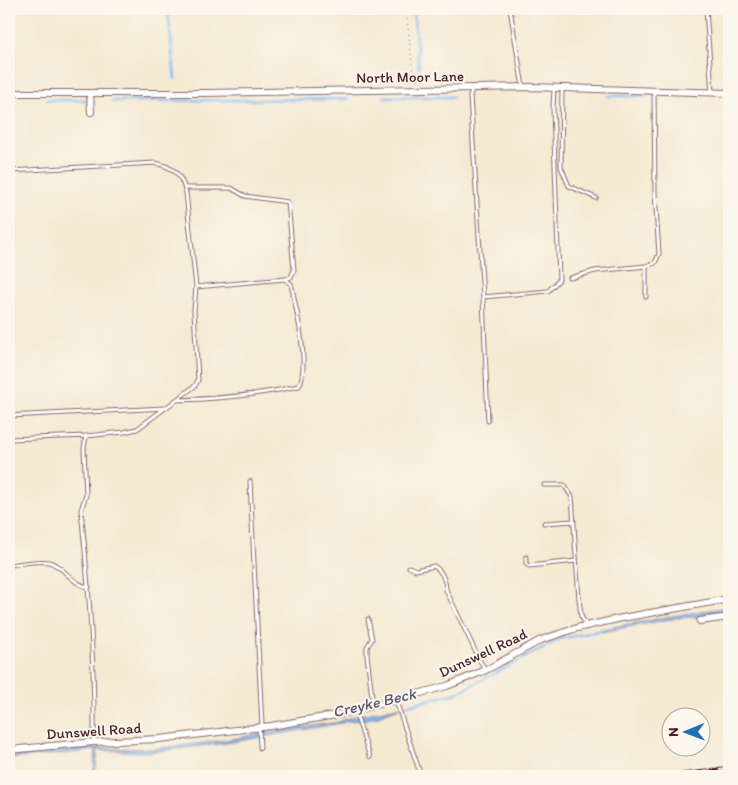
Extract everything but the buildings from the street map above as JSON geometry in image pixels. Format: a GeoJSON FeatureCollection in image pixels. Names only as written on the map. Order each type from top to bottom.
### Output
{"type":"FeatureCollection","features":[{"type":"Feature","properties":{"kind":"street","name":"North Moor Lane"},"geometry":{"type":"LineString","coordinates":[[9,93],[562,88],[729,93]]}},
{"type":"Feature","properties":{"kind":"street"},"geometry":{"type":"LineString","coordinates":[[90,93],[91,112]]}},
{"type":"Feature","properties":{"kind":"street","name":"Dunswell Road"},"geometry":{"type":"LineString","coordinates":[[9,750],[94,742],[159,740],[260,729],[356,713],[373,706],[396,703],[447,686],[486,670],[541,640],[586,626],[729,599]]}},
{"type":"Feature","properties":{"kind":"street"},"geometry":{"type":"LineString","coordinates":[[700,621],[729,617]]}},
{"type":"Feature","properties":{"kind":"lane"},"geometry":{"type":"LineString","coordinates":[[510,9],[523,88]]}},
{"type":"Feature","properties":{"kind":"lane"},"geometry":{"type":"LineString","coordinates":[[706,9],[712,93]]}},
{"type":"Feature","properties":{"kind":"lane"},"geometry":{"type":"LineString","coordinates":[[472,88],[470,96],[483,297],[488,420]]}},
{"type":"Feature","properties":{"kind":"lane"},"geometry":{"type":"LineString","coordinates":[[483,297],[548,291],[559,280],[553,108],[554,88]]}},
{"type":"Feature","properties":{"kind":"lane"},"geometry":{"type":"LineString","coordinates":[[562,88],[562,167],[569,186],[596,198]]}},
{"type":"Feature","properties":{"kind":"lane"},"geometry":{"type":"LineString","coordinates":[[570,278],[595,271],[646,266],[656,263],[659,254],[655,193],[654,91]]}},
{"type":"Feature","properties":{"kind":"lane"},"geometry":{"type":"LineString","coordinates":[[9,171],[156,163],[168,166],[176,172],[183,182],[196,287],[194,310],[198,380],[195,386],[137,429],[86,436],[9,439]]}},
{"type":"Feature","properties":{"kind":"lane"},"geometry":{"type":"LineString","coordinates":[[184,188],[232,188],[245,196],[288,202],[294,270],[291,277],[196,287]]}},
{"type":"Feature","properties":{"kind":"lane"},"geometry":{"type":"LineString","coordinates":[[646,266],[646,297]]}},
{"type":"Feature","properties":{"kind":"lane"},"geometry":{"type":"LineString","coordinates":[[176,400],[226,397],[299,386],[302,379],[303,364],[297,312],[291,284],[285,279]]}},
{"type":"Feature","properties":{"kind":"lane"},"geometry":{"type":"LineString","coordinates":[[9,416],[166,408]]}},
{"type":"Feature","properties":{"kind":"lane"},"geometry":{"type":"LineString","coordinates":[[86,436],[84,448],[86,495],[82,510],[89,587],[94,693],[94,742]]}},
{"type":"Feature","properties":{"kind":"lane"},"geometry":{"type":"LineString","coordinates":[[250,482],[260,748]]}},
{"type":"Feature","properties":{"kind":"lane"},"geometry":{"type":"LineString","coordinates":[[544,485],[564,485],[572,497],[581,616],[586,626]]}},
{"type":"Feature","properties":{"kind":"lane"},"geometry":{"type":"LineString","coordinates":[[544,523],[574,521]]}},
{"type":"Feature","properties":{"kind":"lane"},"geometry":{"type":"LineString","coordinates":[[526,557],[526,564],[529,566],[576,561]]}},
{"type":"Feature","properties":{"kind":"lane"},"geometry":{"type":"LineString","coordinates":[[9,565],[46,562],[55,565],[82,586],[89,587]]}},
{"type":"Feature","properties":{"kind":"lane"},"geometry":{"type":"LineString","coordinates":[[409,567],[416,570],[434,566],[438,568],[446,581],[446,590],[455,610],[486,670]]}},
{"type":"Feature","properties":{"kind":"lane"},"geometry":{"type":"LineString","coordinates":[[368,619],[372,639],[367,647],[367,655],[373,706]]}},
{"type":"Feature","properties":{"kind":"lane"},"geometry":{"type":"LineString","coordinates":[[396,703],[421,776]]}},
{"type":"Feature","properties":{"kind":"lane"},"geometry":{"type":"LineString","coordinates":[[356,713],[370,757]]}},
{"type":"Feature","properties":{"kind":"path"},"geometry":{"type":"LineString","coordinates":[[406,9],[412,70],[416,90]]}},
{"type":"Feature","properties":{"kind":"water"},"geometry":{"type":"Polygon","coordinates":[[[729,607],[729,610],[695,617],[673,618],[672,620],[601,632],[602,629],[729,607]]]}},
{"type":"Feature","properties":{"kind":"water"},"geometry":{"type":"Polygon","coordinates":[[[406,705],[363,720],[346,721],[227,743],[149,752],[98,750],[95,776],[93,776],[96,750],[9,759],[9,756],[83,748],[155,749],[226,740],[339,722],[344,719],[406,705]]]}},
{"type":"Feature","properties":{"kind":"waterway"},"geometry":{"type":"LineString","coordinates":[[168,9],[175,79]]}},
{"type":"Feature","properties":{"kind":"waterway"},"geometry":{"type":"LineString","coordinates":[[413,9],[420,79]]}},
{"type":"Feature","properties":{"kind":"waterway"},"geometry":{"type":"LineString","coordinates":[[653,95],[699,95]]}},
{"type":"Feature","properties":{"kind":"waterway"},"geometry":{"type":"LineString","coordinates":[[608,96],[647,96]]}},
{"type":"Feature","properties":{"kind":"waterway"},"geometry":{"type":"LineString","coordinates":[[384,97],[453,97]]}},
{"type":"Feature","properties":{"kind":"waterway"},"geometry":{"type":"LineString","coordinates":[[112,101],[348,99]]}},
{"type":"Feature","properties":{"kind":"waterway"},"geometry":{"type":"LineString","coordinates":[[47,100],[86,100]]}},
{"type":"Feature","properties":{"kind":"waterway","name":"Creyke Beck"},"geometry":{"type":"LineString","coordinates":[[404,706],[457,693],[560,639],[602,630]]}},
{"type":"Feature","properties":{"kind":"railway"},"geometry":{"type":"LineString","coordinates":[[671,776],[729,769]]}}]}
